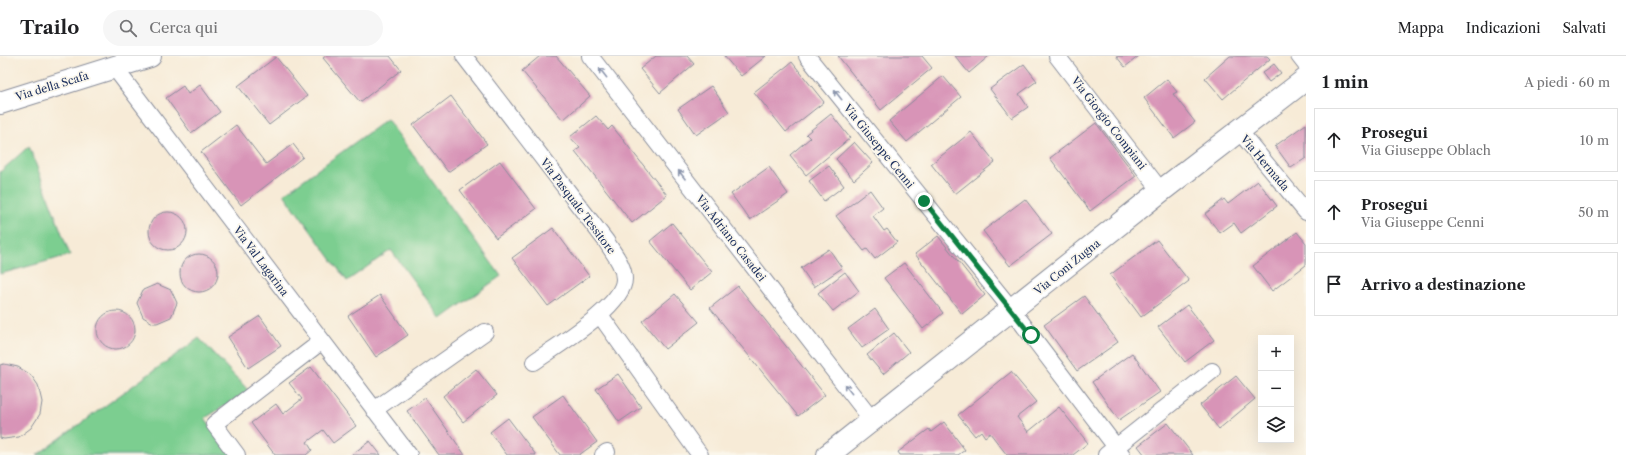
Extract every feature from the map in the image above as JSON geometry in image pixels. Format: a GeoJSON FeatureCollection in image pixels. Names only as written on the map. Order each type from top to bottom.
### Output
{"type":"FeatureCollection","features":[{"type":"Feature","properties":{"kind":"street","name":"Via della Scafa"},"geometry":{"type":"LineString","coordinates":[[0,103],[150,56]]}},
{"type":"Feature","properties":{"kind":"street","name":"Via Pasquale Tessitore"},"geometry":{"type":"LineString","coordinates":[[464,56],[606,241],[622,265],[624,279],[623,287],[616,298],[600,315],[534,362]]}},
{"type":"Feature","properties":{"kind":"street","name":"Via Adriano Casadei"},"geometry":{"type":"LineString","coordinates":[[590,56],[872,420]]}},
{"type":"Feature","properties":{"kind":"street","name":"Via Giuseppe Cenni"},"geometry":{"type":"LineString","coordinates":[[807,56],[1012,310],[1115,452]]}},
{"type":"Feature","properties":{"kind":"street","name":"Via Giorgio Compiani"},"geometry":{"type":"LineString","coordinates":[[1057,56],[1161,191]]}},
{"type":"Feature","properties":{"kind":"street"},"geometry":{"type":"LineString","coordinates":[[1299,56],[1306,65]]}},
{"type":"Feature","properties":{"kind":"street","name":"Via Val Lagarina"},"geometry":{"type":"LineString","coordinates":[[114,67],[409,455]]}},
{"type":"Feature","properties":{"kind":"street","name":"Via Coni Zugna"},"geometry":{"type":"LineString","coordinates":[[828,455],[1161,191],[1240,132],[1306,79]]}},
{"type":"Feature","properties":{"kind":"street","name":"Via Hermada"},"geometry":{"type":"LineString","coordinates":[[1240,132],[1306,212]]}},
{"type":"Feature","properties":{"kind":"street"},"geometry":{"type":"LineString","coordinates":[[600,315],[700,455]]}},
{"type":"Feature","properties":{"kind":"street"},"geometry":{"type":"LineString","coordinates":[[374,410],[485,332]]}},
{"type":"Feature","properties":{"kind":"street"},"geometry":{"type":"LineString","coordinates":[[237,455],[214,424],[322,341]]}},
{"type":"Feature","properties":{"kind":"street"},"geometry":{"type":"LineString","coordinates":[[1115,452],[1212,371]]}},
{"type":"Feature","properties":{"kind":"green space"},"geometry":{"type":"Polygon","coordinates":[[[387,119],[501,276],[441,319],[391,250],[347,281],[284,194],[387,119]]]}},
{"type":"Feature","properties":{"kind":"green space"},"geometry":{"type":"Polygon","coordinates":[[[29,146],[70,255],[0,274],[0,172],[29,146]]]}},
{"type":"Feature","properties":{"kind":"green space"},"geometry":{"type":"Polygon","coordinates":[[[199,338],[249,391],[205,418],[232,455],[37,455],[199,338]]]}},
{"type":"Feature","properties":{"kind":"building"},"geometry":{"type":"Polygon","coordinates":[[[326,56],[390,56],[401,70],[360,102],[323,58],[326,56]]]}},
{"type":"Feature","properties":{"kind":"building"},"geometry":{"type":"Polygon","coordinates":[[[540,56],[556,56],[590,96],[563,120],[522,71],[540,56]]]}},
{"type":"Feature","properties":{"kind":"building"},"geometry":{"type":"Polygon","coordinates":[[[656,56],[687,56],[694,64],[660,93],[640,69],[656,56]]]}},
{"type":"Feature","properties":{"kind":"building"},"geometry":{"type":"Polygon","coordinates":[[[724,56],[766,56],[741,76],[724,56]]]}},
{"type":"Feature","properties":{"kind":"building"},"geometry":{"type":"Polygon","coordinates":[[[838,56],[922,56],[932,68],[881,110],[838,56]]]}},
{"type":"Feature","properties":{"kind":"building"},"geometry":{"type":"Polygon","coordinates":[[[955,56],[989,56],[969,73],[955,56]]]}},
{"type":"Feature","properties":{"kind":"building"},"geometry":{"type":"Polygon","coordinates":[[[1116,56],[1139,56],[1125,67],[1116,56]]]}},
{"type":"Feature","properties":{"kind":"building"},"geometry":{"type":"Polygon","coordinates":[[[1230,56],[1267,56],[1270,59],[1223,99],[1205,78],[1230,56]]]}},
{"type":"Feature","properties":{"kind":"building"},"geometry":{"type":"Polygon","coordinates":[[[276,57],[307,96],[269,125],[238,86],[276,57]]]}},
{"type":"Feature","properties":{"kind":"building"},"geometry":{"type":"Polygon","coordinates":[[[792,62],[824,102],[786,132],[754,92],[792,62]]]}},
{"type":"Feature","properties":{"kind":"building"},"geometry":{"type":"Polygon","coordinates":[[[1024,64],[1037,81],[1019,94],[1028,107],[1012,118],[990,89],[1024,64]]]}},
{"type":"Feature","properties":{"kind":"building"},"geometry":{"type":"Polygon","coordinates":[[[1274,64],[1281,73],[1269,82],[1262,73],[1274,64]]]}},
{"type":"Feature","properties":{"kind":"building"},"geometry":{"type":"Polygon","coordinates":[[[943,76],[961,97],[907,142],[889,121],[943,76]]]}},
{"type":"Feature","properties":{"kind":"building"},"geometry":{"type":"Polygon","coordinates":[[[1167,79],[1177,92],[1173,94],[1195,122],[1174,138],[1144,98],[1167,79]]]}},
{"type":"Feature","properties":{"kind":"building"},"geometry":{"type":"Polygon","coordinates":[[[200,85],[220,112],[191,133],[166,98],[183,86],[188,94],[200,85]]]}},
{"type":"Feature","properties":{"kind":"building"},"geometry":{"type":"Polygon","coordinates":[[[711,86],[729,112],[696,135],[678,109],[711,86]]]}},
{"type":"Feature","properties":{"kind":"building"},"geometry":{"type":"Polygon","coordinates":[[[451,96],[487,144],[448,172],[413,125],[451,96]]]}},
{"type":"Feature","properties":{"kind":"building"},"geometry":{"type":"Polygon","coordinates":[[[831,114],[850,138],[806,175],[790,155],[810,138],[806,134],[831,114]]]}},
{"type":"Feature","properties":{"kind":"building"},"geometry":{"type":"Polygon","coordinates":[[[596,116],[608,130],[612,126],[667,195],[632,223],[575,151],[580,148],[570,137],[596,116]]]}},
{"type":"Feature","properties":{"kind":"building"},"geometry":{"type":"Polygon","coordinates":[[[1096,123],[1136,176],[1090,211],[1050,158],[1096,123]]]}},
{"type":"Feature","properties":{"kind":"building"},"geometry":{"type":"Polygon","coordinates":[[[1306,124],[1306,158],[1291,168],[1275,146],[1306,124]]]}},
{"type":"Feature","properties":{"kind":"building"},"geometry":{"type":"Polygon","coordinates":[[[236,125],[266,164],[293,144],[303,157],[241,205],[201,152],[236,125]]]}},
{"type":"Feature","properties":{"kind":"building"},"geometry":{"type":"Polygon","coordinates":[[[971,132],[995,162],[955,194],[931,164],[971,132]]]}},
{"type":"Feature","properties":{"kind":"building"},"geometry":{"type":"Polygon","coordinates":[[[854,142],[873,163],[854,180],[836,159],[854,142]]]}},
{"type":"Feature","properties":{"kind":"building"},"geometry":{"type":"Polygon","coordinates":[[[500,161],[536,209],[496,238],[460,190],[500,161]]]}},
{"type":"Feature","properties":{"kind":"building"},"geometry":{"type":"Polygon","coordinates":[[[829,166],[844,186],[824,201],[809,181],[829,166]]]}},
{"type":"Feature","properties":{"kind":"building"},"geometry":{"type":"Polygon","coordinates":[[[769,167],[788,194],[750,220],[731,194],[769,167]]]}},
{"type":"Feature","properties":{"kind":"building"},"geometry":{"type":"Polygon","coordinates":[[[1258,181],[1277,206],[1241,233],[1234,223],[1220,233],[1205,214],[1224,199],[1228,204],[1258,181]]]}},
{"type":"Feature","properties":{"kind":"building"},"geometry":{"type":"Polygon","coordinates":[[[870,190],[883,208],[873,216],[884,231],[887,229],[897,242],[875,259],[867,249],[864,251],[836,216],[870,190]]]}},
{"type":"Feature","properties":{"kind":"building"},"geometry":{"type":"Polygon","coordinates":[[[1025,199],[1052,234],[1010,266],[983,231],[1025,199]]]}},
{"type":"Feature","properties":{"kind":"building"},"geometry":{"type":"Polygon","coordinates":[[[164,212],[172,212],[184,221],[187,231],[184,241],[178,247],[172,250],[164,250],[152,241],[149,235],[149,227],[158,215],[164,212]]]}},
{"type":"Feature","properties":{"kind":"building"},"geometry":{"type":"Polygon","coordinates":[[[672,223],[712,272],[690,290],[650,241],[672,223]]]}},
{"type":"Feature","properties":{"kind":"building"},"geometry":{"type":"Polygon","coordinates":[[[553,228],[589,276],[548,306],[512,258],[553,228]]]}},
{"type":"Feature","properties":{"kind":"building"},"geometry":{"type":"Polygon","coordinates":[[[1297,232],[1306,243],[1306,265],[1272,291],[1253,266],[1297,232]]]}},
{"type":"Feature","properties":{"kind":"building"},"geometry":{"type":"Polygon","coordinates":[[[938,236],[985,295],[962,314],[915,254],[938,236]]]}},
{"type":"Feature","properties":{"kind":"building"},"geometry":{"type":"Polygon","coordinates":[[[1157,240],[1189,281],[1141,317],[1110,275],[1157,240]]]}},
{"type":"Feature","properties":{"kind":"building"},"geometry":{"type":"Polygon","coordinates":[[[829,249],[842,268],[814,287],[801,268],[829,249]]]}},
{"type":"Feature","properties":{"kind":"building"},"geometry":{"type":"Polygon","coordinates":[[[195,254],[203,254],[215,263],[218,273],[215,283],[209,289],[203,292],[195,292],[183,283],[180,277],[180,269],[189,257],[195,254]]]}},
{"type":"Feature","properties":{"kind":"building"},"geometry":{"type":"Polygon","coordinates":[[[904,263],[943,313],[923,329],[884,278],[904,263]]]}},
{"type":"Feature","properties":{"kind":"building"},"geometry":{"type":"Polygon","coordinates":[[[845,272],[859,291],[833,311],[818,293],[845,272]]]}},
{"type":"Feature","properties":{"kind":"building"},"geometry":{"type":"Polygon","coordinates":[[[157,284],[171,290],[177,303],[171,317],[157,323],[153,323],[143,317],[137,303],[143,290],[157,284]]]}},
{"type":"Feature","properties":{"kind":"building"},"geometry":{"type":"Polygon","coordinates":[[[738,286],[825,395],[798,416],[710,308],[738,286]]]}},
{"type":"Feature","properties":{"kind":"building"},"geometry":{"type":"Polygon","coordinates":[[[675,294],[699,322],[665,349],[642,321],[675,294]]]}},
{"type":"Feature","properties":{"kind":"building"},"geometry":{"type":"Polygon","coordinates":[[[380,295],[408,335],[376,357],[348,316],[380,295]]]}},
{"type":"Feature","properties":{"kind":"building"},"geometry":{"type":"Polygon","coordinates":[[[1084,296],[1118,342],[1077,371],[1044,325],[1084,296]]]}},
{"type":"Feature","properties":{"kind":"building"},"geometry":{"type":"Polygon","coordinates":[[[1187,305],[1214,340],[1185,362],[1158,327],[1187,305]]]}},
{"type":"Feature","properties":{"kind":"building"},"geometry":{"type":"Polygon","coordinates":[[[875,309],[889,329],[862,348],[848,329],[875,309]]]}},
{"type":"Feature","properties":{"kind":"building"},"geometry":{"type":"Polygon","coordinates":[[[112,311],[120,311],[132,320],[135,330],[132,340],[126,346],[120,349],[112,349],[100,340],[97,334],[97,326],[106,314],[112,311]]]}},
{"type":"Feature","properties":{"kind":"building"},"geometry":{"type":"Polygon","coordinates":[[[260,316],[281,346],[248,368],[228,337],[260,316]]]}},
{"type":"Feature","properties":{"kind":"building"},"geometry":{"type":"Polygon","coordinates":[[[894,333],[909,352],[883,374],[867,355],[894,333]]]}},
{"type":"Feature","properties":{"kind":"building"},"geometry":{"type":"Polygon","coordinates":[[[1132,353],[1160,392],[1119,420],[1092,382],[1132,353]]]}},
{"type":"Feature","properties":{"kind":"building"},"geometry":{"type":"Polygon","coordinates":[[[4,364],[18,367],[31,375],[38,385],[42,402],[40,414],[31,428],[19,437],[4,439],[0,438],[0,365],[4,364]]]}},
{"type":"Feature","properties":{"kind":"building"},"geometry":{"type":"Polygon","coordinates":[[[311,367],[356,426],[333,443],[323,430],[307,442],[312,450],[306,455],[275,455],[251,423],[276,404],[283,414],[302,399],[289,383],[311,367]]]}},
{"type":"Feature","properties":{"kind":"building"},"geometry":{"type":"Polygon","coordinates":[[[476,369],[497,395],[463,422],[443,396],[476,369]]]}},
{"type":"Feature","properties":{"kind":"building"},"geometry":{"type":"Polygon","coordinates":[[[1011,372],[1036,402],[1017,417],[1028,432],[1059,407],[1088,443],[1073,455],[1007,455],[990,433],[985,437],[981,431],[975,436],[958,415],[1011,372]]]}},
{"type":"Feature","properties":{"kind":"building"},"geometry":{"type":"Polygon","coordinates":[[[618,374],[641,407],[619,422],[596,389],[618,374]]]}},
{"type":"Feature","properties":{"kind":"building"},"geometry":{"type":"Polygon","coordinates":[[[1236,376],[1255,399],[1219,429],[1200,405],[1236,376]]]}},
{"type":"Feature","properties":{"kind":"building"},"geometry":{"type":"Polygon","coordinates":[[[563,395],[597,442],[579,455],[560,455],[532,417],[563,395]]]}},
{"type":"Feature","properties":{"kind":"building"},"geometry":{"type":"Polygon","coordinates":[[[425,398],[465,455],[439,455],[407,411],[425,398]]]}},
{"type":"Feature","properties":{"kind":"building"},"geometry":{"type":"Polygon","coordinates":[[[508,418],[536,455],[507,455],[490,432],[508,418]]]}},
{"type":"Feature","properties":{"kind":"building"},"geometry":{"type":"Polygon","coordinates":[[[944,422],[965,450],[958,455],[900,455],[898,452],[929,429],[931,432],[944,422]]]}},
{"type":"Feature","properties":{"kind":"building"},"geometry":{"type":"Polygon","coordinates":[[[1168,423],[1193,455],[1145,455],[1138,446],[1168,423]]]}},
{"type":"Feature","properties":{"kind":"building"},"geometry":{"type":"Polygon","coordinates":[[[370,441],[381,455],[351,455],[370,441]]]}},
{"type":"Feature","properties":{"kind":"route"},"geometry":{"type":"LineString","coordinates":[[924,201],[1031,335]]}}]}
